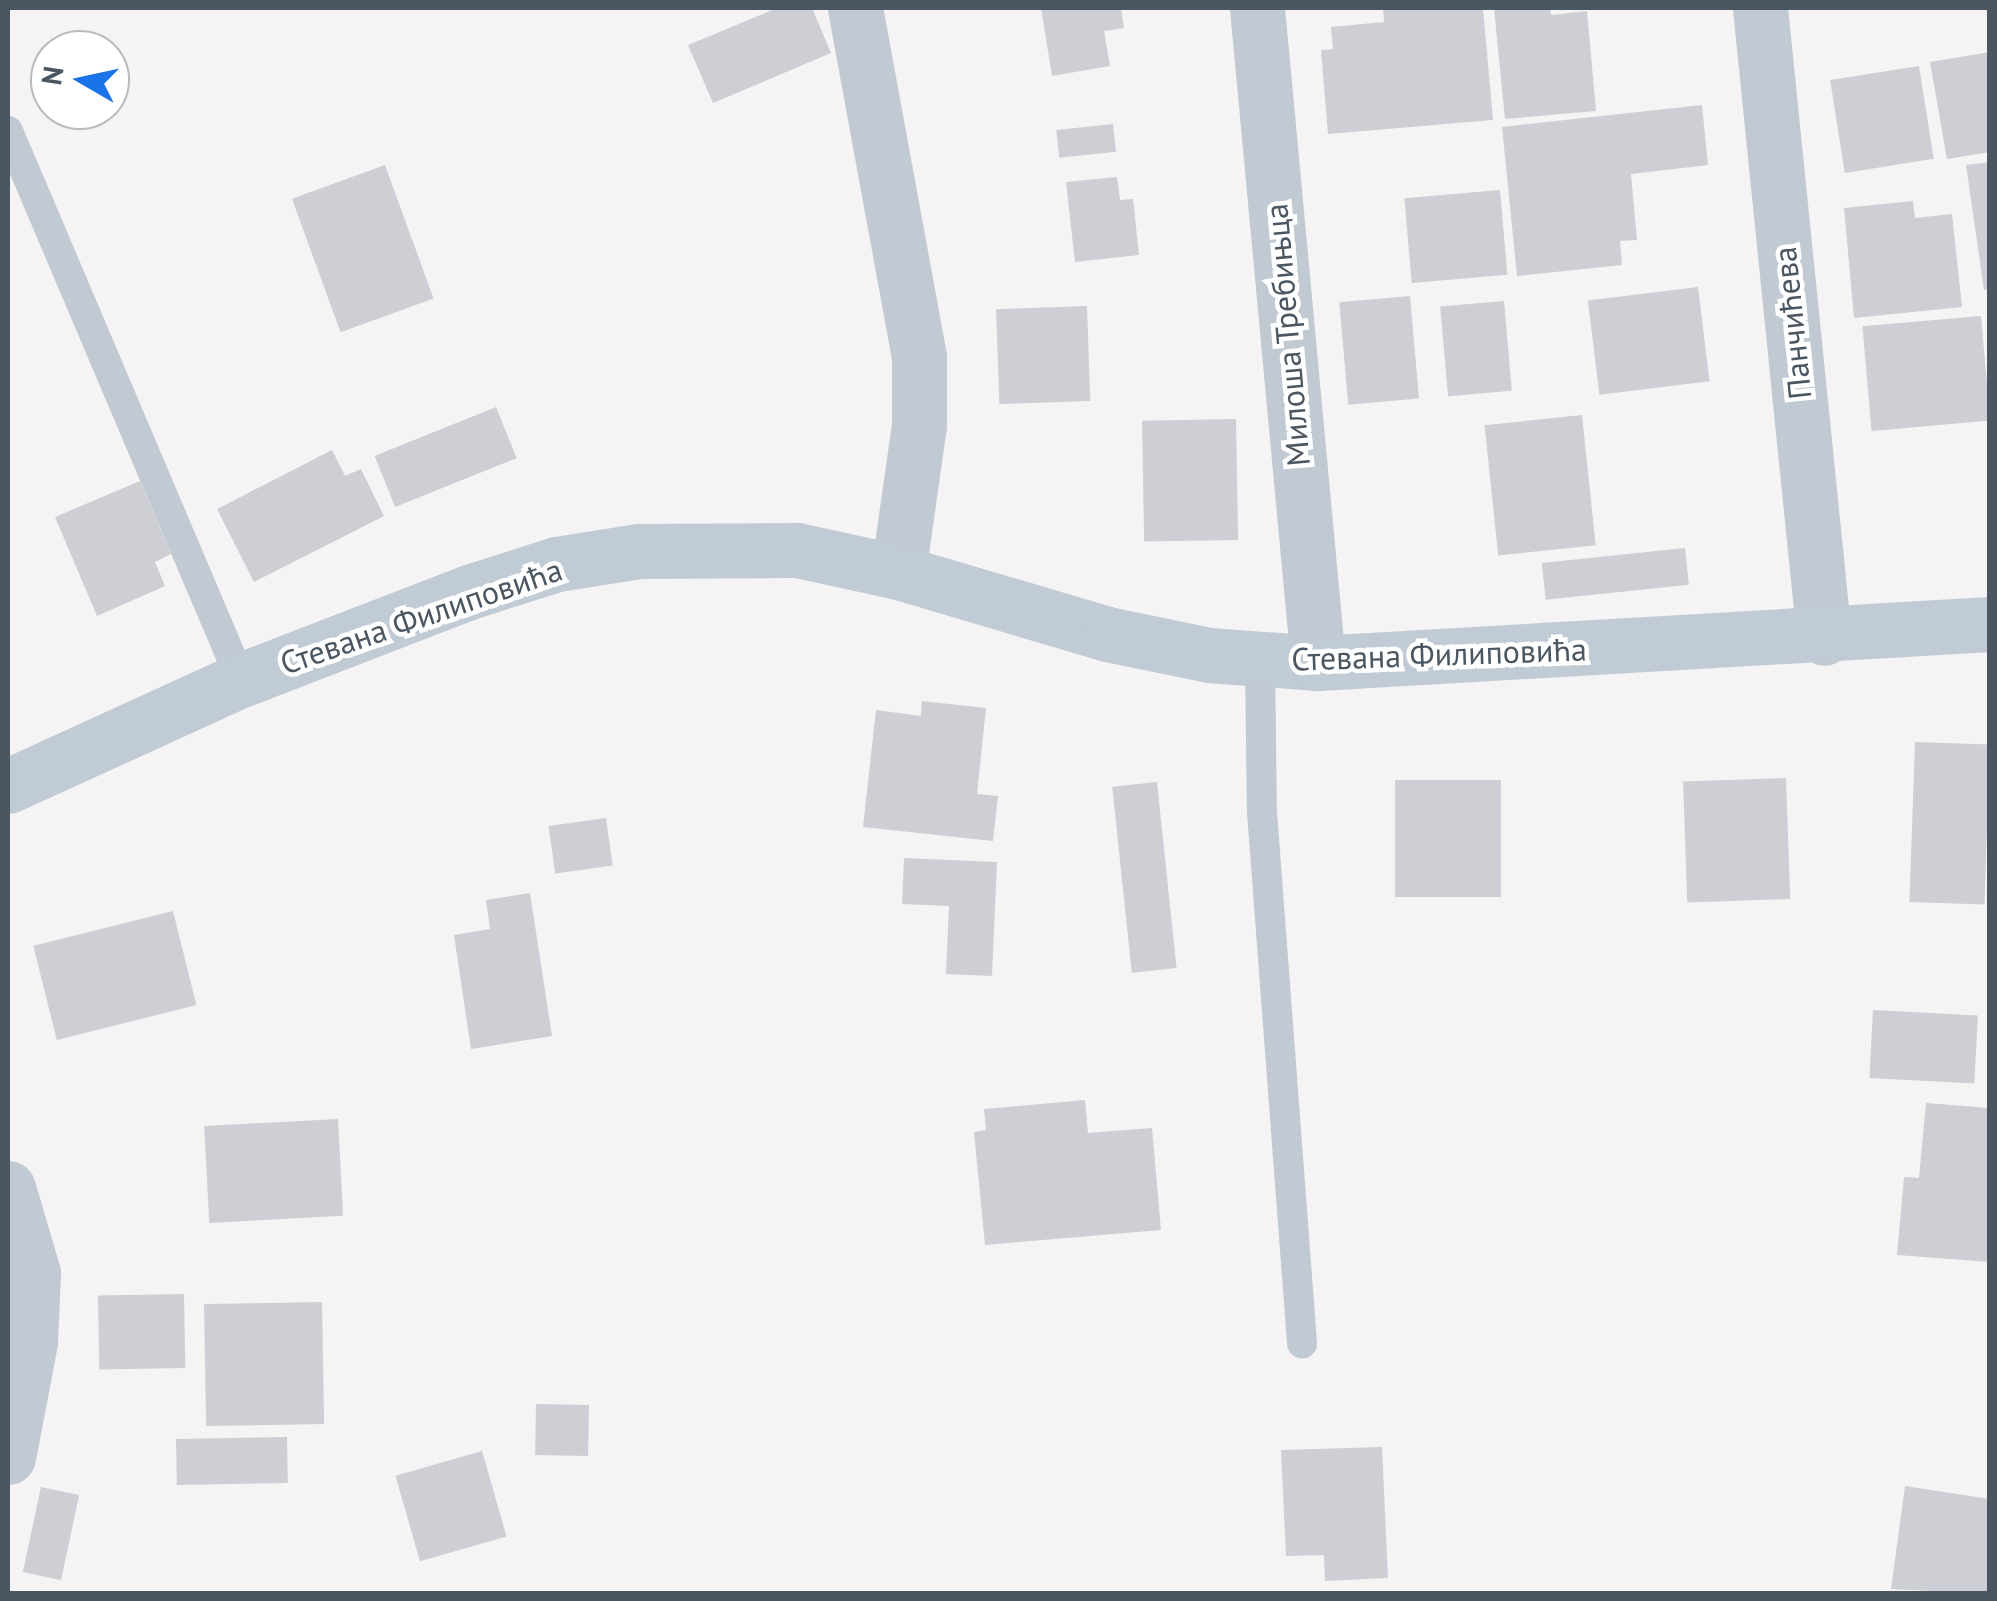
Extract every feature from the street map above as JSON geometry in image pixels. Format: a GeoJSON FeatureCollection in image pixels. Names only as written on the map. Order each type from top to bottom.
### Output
{"type":"FeatureCollection","features":[{"type":"Feature","properties":{"kind":"street"},"geometry":{"type":"LineString","coordinates":[[855,8],[919,357],[919,425],[898,572]]}},
{"type":"Feature","properties":{"kind":"street","name":"Милоша Требињца"},"geometry":{"type":"LineString","coordinates":[[1257,8],[1318,663]]}},
{"type":"Feature","properties":{"kind":"street","name":"Панчићева"},"geometry":{"type":"LineString","coordinates":[[1760,8],[1824,638]]}},
{"type":"Feature","properties":{"kind":"street","name":"Стевана Филиповића"},"geometry":{"type":"LineString","coordinates":[[8,786],[241,680],[469,592],[574,562],[730,546],[797,550],[898,572],[1106,634],[1318,663],[1824,638],[1990,624]]}},
{"type":"Feature","properties":{"kind":"street"},"geometry":{"type":"LineString","coordinates":[[8,1188],[32,1273],[27,1361],[8,1457]]}},
{"type":"Feature","properties":{"kind":"lane","name":"Стевана Филиповића"},"geometry":{"type":"LineString","coordinates":[[8,130],[241,680]]}},
{"type":"Feature","properties":{"kind":"lane"},"geometry":{"type":"LineString","coordinates":[[1260,658],[1262,812],[1302,1343]]}},
{"type":"Feature","properties":{"kind":"building"},"geometry":{"type":"Polygon","coordinates":[[[777,8],[812,8],[831,53],[713,103],[688,45],[777,8]]]}},
{"type":"Feature","properties":{"kind":"building"},"geometry":{"type":"Polygon","coordinates":[[[1041,8],[1121,8],[1124,28],[1104,31],[1110,66],[1052,76],[1041,8]]]}},
{"type":"Feature","properties":{"kind":"building"},"geometry":{"type":"Polygon","coordinates":[[[1383,8],[1483,8],[1493,120],[1328,134],[1321,50],[1333,49],[1331,27],[1384,22],[1383,8]]]}},
{"type":"Feature","properties":{"kind":"building"},"geometry":{"type":"Polygon","coordinates":[[[1494,8],[1550,8],[1551,15],[1587,11],[1596,111],[1505,119],[1494,8]]]}},
{"type":"Feature","properties":{"kind":"building"},"geometry":{"type":"Polygon","coordinates":[[[1990,52],[1990,152],[1947,159],[1930,62],[1990,52]]]}},
{"type":"Feature","properties":{"kind":"building"},"geometry":{"type":"Polygon","coordinates":[[[1919,66],[1934,159],[1845,173],[1830,80],[1919,66]]]}},
{"type":"Feature","properties":{"kind":"building"},"geometry":{"type":"Polygon","coordinates":[[[1702,105],[1708,165],[1631,174],[1637,240],[1620,241],[1622,265],[1517,276],[1502,127],[1702,105]]]}},
{"type":"Feature","properties":{"kind":"building"},"geometry":{"type":"Polygon","coordinates":[[[1113,124],[1116,152],[1059,158],[1056,130],[1113,124]]]}},
{"type":"Feature","properties":{"kind":"building"},"geometry":{"type":"Polygon","coordinates":[[[1990,162],[1990,289],[1984,290],[1966,165],[1990,162]]]}},
{"type":"Feature","properties":{"kind":"building"},"geometry":{"type":"Polygon","coordinates":[[[385,165],[434,298],[341,332],[292,199],[385,165]]]}},
{"type":"Feature","properties":{"kind":"building"},"geometry":{"type":"Polygon","coordinates":[[[1117,177],[1120,200],[1133,199],[1139,255],[1075,262],[1066,182],[1117,177]]]}},
{"type":"Feature","properties":{"kind":"building"},"geometry":{"type":"Polygon","coordinates":[[[1500,190],[1507,275],[1412,283],[1404,198],[1500,190]]]}},
{"type":"Feature","properties":{"kind":"building"},"geometry":{"type":"Polygon","coordinates":[[[1913,201],[1915,218],[1952,214],[1962,307],[1854,318],[1844,208],[1913,201]]]}},
{"type":"Feature","properties":{"kind":"building"},"geometry":{"type":"Polygon","coordinates":[[[1698,287],[1710,381],[1599,395],[1588,301],[1698,287]]]}},
{"type":"Feature","properties":{"kind":"building"},"geometry":{"type":"Polygon","coordinates":[[[1410,296],[1419,399],[1348,405],[1339,302],[1410,296]]]}},
{"type":"Feature","properties":{"kind":"building"},"geometry":{"type":"Polygon","coordinates":[[[1504,301],[1512,391],[1448,396],[1440,307],[1504,301]]]}},
{"type":"Feature","properties":{"kind":"building"},"geometry":{"type":"Polygon","coordinates":[[[1087,306],[1090,401],[999,404],[996,309],[1087,306]]]}},
{"type":"Feature","properties":{"kind":"building"},"geometry":{"type":"Polygon","coordinates":[[[1981,316],[1990,421],[1872,431],[1862,326],[1981,316]]]}},
{"type":"Feature","properties":{"kind":"building"},"geometry":{"type":"Polygon","coordinates":[[[496,407],[517,458],[395,507],[375,456],[496,407]]]}},
{"type":"Feature","properties":{"kind":"building"},"geometry":{"type":"Polygon","coordinates":[[[1582,415],[1596,545],[1498,556],[1485,425],[1582,415]]]}},
{"type":"Feature","properties":{"kind":"building"},"geometry":{"type":"Polygon","coordinates":[[[1236,419],[1238,540],[1144,542],[1142,421],[1236,419]]]}},
{"type":"Feature","properties":{"kind":"building"},"geometry":{"type":"Polygon","coordinates":[[[332,450],[345,476],[361,469],[384,516],[254,582],[217,509],[332,450]]]}},
{"type":"Feature","properties":{"kind":"building"},"geometry":{"type":"Polygon","coordinates":[[[140,481],[171,554],[155,562],[165,586],[97,616],[55,517],[140,481]]]}},
{"type":"Feature","properties":{"kind":"building"},"geometry":{"type":"Polygon","coordinates":[[[1685,548],[1689,585],[1546,600],[1542,563],[1685,548]]]}},
{"type":"Feature","properties":{"kind":"building"},"geometry":{"type":"Polygon","coordinates":[[[922,701],[986,708],[977,794],[998,796],[993,841],[863,827],[876,710],[921,716],[922,701]]]}},
{"type":"Feature","properties":{"kind":"building"},"geometry":{"type":"Polygon","coordinates":[[[1915,742],[1990,745],[1984,905],[1909,902],[1915,742]]]}},
{"type":"Feature","properties":{"kind":"building"},"geometry":{"type":"Polygon","coordinates":[[[1786,778],[1790,899],[1687,903],[1683,782],[1786,778]]]}},
{"type":"Feature","properties":{"kind":"building"},"geometry":{"type":"Polygon","coordinates":[[[1395,780],[1501,780],[1501,897],[1395,897],[1395,780]]]}},
{"type":"Feature","properties":{"kind":"building"},"geometry":{"type":"Polygon","coordinates":[[[1157,782],[1177,968],[1132,973],[1112,787],[1157,782]]]}},
{"type":"Feature","properties":{"kind":"building"},"geometry":{"type":"Polygon","coordinates":[[[606,818],[613,866],[555,874],[549,826],[606,818]]]}},
{"type":"Feature","properties":{"kind":"building"},"geometry":{"type":"Polygon","coordinates":[[[904,858],[997,862],[992,976],[946,974],[949,906],[902,904],[904,858]]]}},
{"type":"Feature","properties":{"kind":"building"},"geometry":{"type":"Polygon","coordinates":[[[530,893],[552,1036],[471,1049],[454,935],[490,929],[486,900],[530,893]]]}},
{"type":"Feature","properties":{"kind":"building"},"geometry":{"type":"Polygon","coordinates":[[[173,911],[196,1005],[57,1040],[33,946],[173,911]]]}},
{"type":"Feature","properties":{"kind":"building"},"geometry":{"type":"Polygon","coordinates":[[[1873,1010],[1978,1015],[1974,1083],[1869,1078],[1873,1010]]]}},
{"type":"Feature","properties":{"kind":"building"},"geometry":{"type":"Polygon","coordinates":[[[1085,1100],[1088,1133],[1152,1128],[1161,1230],[985,1245],[974,1132],[986,1130],[984,1109],[1085,1100]]]}},
{"type":"Feature","properties":{"kind":"building"},"geometry":{"type":"Polygon","coordinates":[[[1926,1103],[1990,1108],[1990,1262],[1897,1255],[1904,1177],[1919,1178],[1926,1103]]]}},
{"type":"Feature","properties":{"kind":"building"},"geometry":{"type":"Polygon","coordinates":[[[338,1119],[343,1216],[209,1223],[204,1126],[338,1119]]]}},
{"type":"Feature","properties":{"kind":"building"},"geometry":{"type":"Polygon","coordinates":[[[184,1294],[185,1368],[99,1369],[98,1296],[184,1294]]]}},
{"type":"Feature","properties":{"kind":"building"},"geometry":{"type":"Polygon","coordinates":[[[322,1302],[324,1424],[206,1426],[204,1304],[322,1302]]]}},
{"type":"Feature","properties":{"kind":"building"},"geometry":{"type":"Polygon","coordinates":[[[536,1404],[589,1405],[588,1456],[535,1455],[536,1404]]]}},
{"type":"Feature","properties":{"kind":"building"},"geometry":{"type":"Polygon","coordinates":[[[287,1437],[288,1483],[177,1485],[176,1439],[287,1437]]]}},
{"type":"Feature","properties":{"kind":"building"},"geometry":{"type":"Polygon","coordinates":[[[1382,1447],[1388,1578],[1325,1581],[1324,1555],[1286,1556],[1281,1450],[1382,1447]]]}},
{"type":"Feature","properties":{"kind":"building"},"geometry":{"type":"Polygon","coordinates":[[[482,1451],[507,1537],[420,1561],[395,1476],[482,1451]]]}},
{"type":"Feature","properties":{"kind":"building"},"geometry":{"type":"Polygon","coordinates":[[[1905,1486],[1990,1499],[1990,1594],[1891,1589],[1905,1486]]]}},
{"type":"Feature","properties":{"kind":"building"},"geometry":{"type":"Polygon","coordinates":[[[41,1487],[79,1495],[61,1580],[23,1572],[41,1487]]]}}]}
